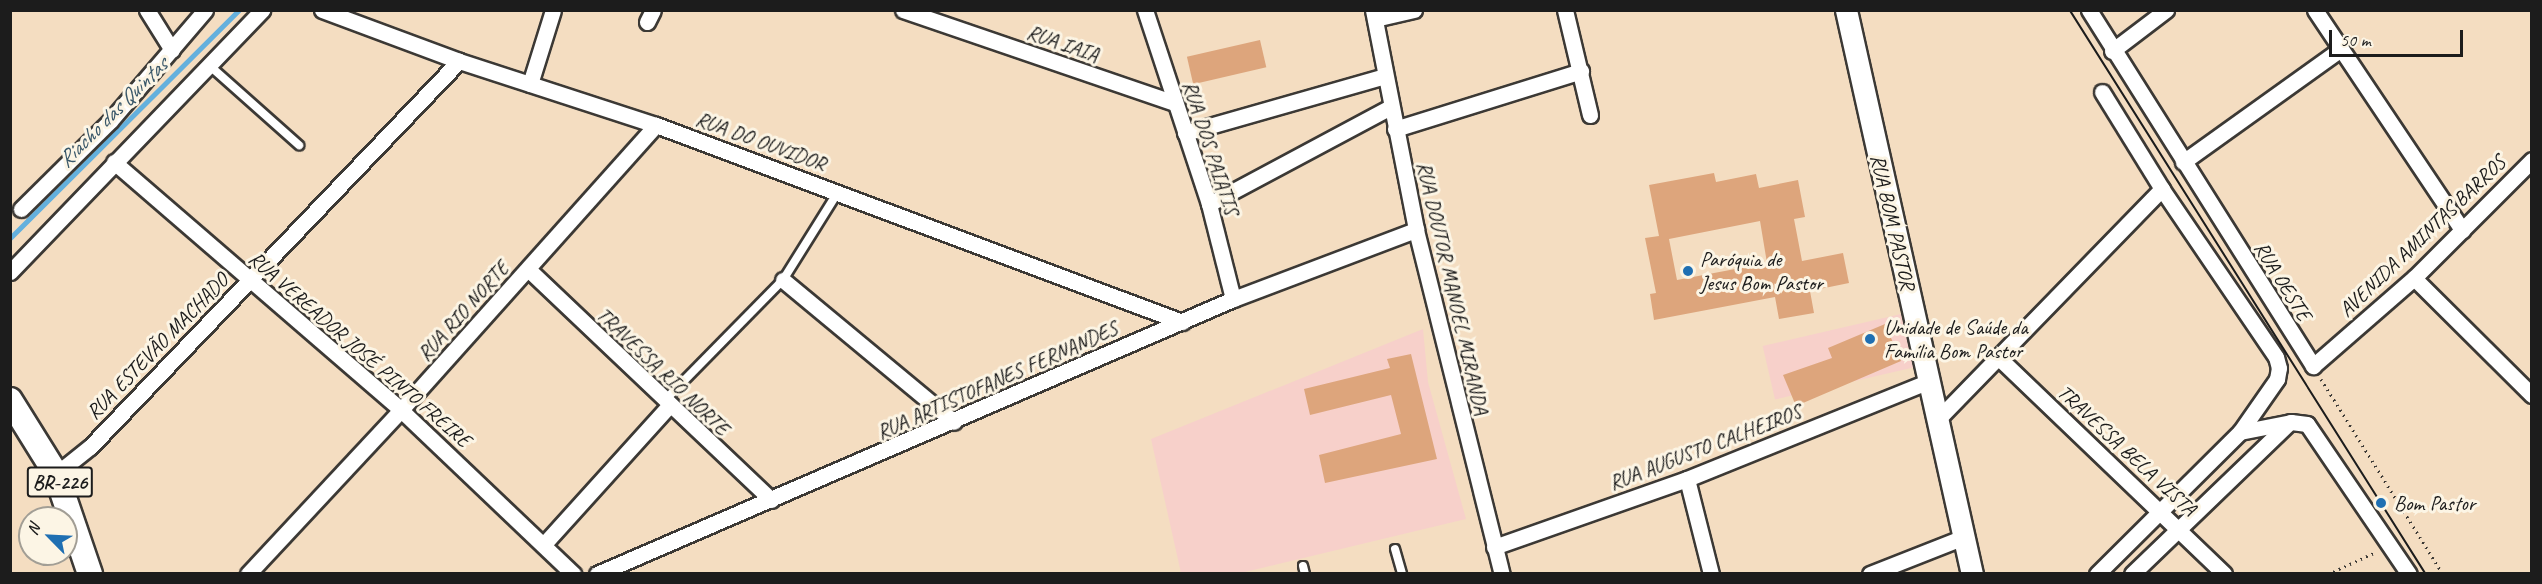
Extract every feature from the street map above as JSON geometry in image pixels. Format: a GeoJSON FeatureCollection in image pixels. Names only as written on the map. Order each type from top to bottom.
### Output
{"type":"FeatureCollection","features":[{"type":"Feature","properties":{"kind":"main road","name":"RUA BOM PASTOR"},"geometry":{"type":"LineString","coordinates":[[1846,10],[1929,381],[1936,422],[1972,573]]}},
{"type":"Feature","properties":{"kind":"main road","name":"BR-226"},"geometry":{"type":"LineString","coordinates":[[10,400],[56,474],[90,573]]}},
{"type":"Feature","properties":{"kind":"street"},"geometry":{"type":"LineString","coordinates":[[147,10],[172,50]]}},
{"type":"Feature","properties":{"kind":"street"},"geometry":{"type":"LineString","coordinates":[[21,209],[110,121],[205,10]]}},
{"type":"Feature","properties":{"kind":"street"},"geometry":{"type":"LineString","coordinates":[[10,273],[114,162],[211,67],[262,10]]}},
{"type":"Feature","properties":{"kind":"street","name":"RUA DO OUVIDOR"},"geometry":{"type":"LineString","coordinates":[[322,10],[459,61],[656,125],[1182,322]]}},
{"type":"Feature","properties":{"kind":"street"},"geometry":{"type":"LineString","coordinates":[[530,84],[553,10]]}},
{"type":"Feature","properties":{"kind":"street","name":"RUA IAIA"},"geometry":{"type":"LineString","coordinates":[[903,10],[1174,103]]}},
{"type":"Feature","properties":{"kind":"street","name":"RUA DOS PAIATIS"},"geometry":{"type":"LineString","coordinates":[[1145,10],[1209,204],[1233,299]]}},
{"type":"Feature","properties":{"kind":"street"},"geometry":{"type":"LineString","coordinates":[[1374,15],[1414,10]]}},
{"type":"Feature","properties":{"kind":"street"},"geometry":{"type":"LineString","coordinates":[[1565,10],[1590,116]]}},
{"type":"Feature","properties":{"kind":"street","name":"RUA OESTE"},"geometry":{"type":"LineString","coordinates":[[2089,10],[2112,51],[2313,366]]}},
{"type":"Feature","properties":{"kind":"street"},"geometry":{"type":"LineString","coordinates":[[2112,51],[2166,10]]}},
{"type":"Feature","properties":{"kind":"street"},"geometry":{"type":"LineString","coordinates":[[2315,10],[2462,230]]}},
{"type":"Feature","properties":{"kind":"street","name":"RUA DOUTOR MANOEL MIRANDA"},"geometry":{"type":"LineString","coordinates":[[1374,15],[1416,230],[1502,573]]}},
{"type":"Feature","properties":{"kind":"street"},"geometry":{"type":"LineString","coordinates":[[2183,162],[2341,49]]}},
{"type":"Feature","properties":{"kind":"street","name":"RUA ESTEVÃO MACHADO"},"geometry":{"type":"LineString","coordinates":[[56,474],[90,447],[459,61]]}},
{"type":"Feature","properties":{"kind":"street"},"geometry":{"type":"LineString","coordinates":[[1395,129],[1581,71]]}},
{"type":"Feature","properties":{"kind":"street"},"geometry":{"type":"LineString","coordinates":[[1185,133],[1385,76]]}},
{"type":"Feature","properties":{"kind":"street"},"geometry":{"type":"LineString","coordinates":[[2097,573],[2240,432],[2277,379],[2276,357],[2162,189],[2102,92]]}},
{"type":"Feature","properties":{"kind":"street"},"geometry":{"type":"LineString","coordinates":[[1209,204],[1391,107]]}},
{"type":"Feature","properties":{"kind":"street","name":"RUA RIO NORTE"},"geometry":{"type":"LineString","coordinates":[[248,573],[401,410],[656,125]]}},
{"type":"Feature","properties":{"kind":"street","name":"AVENIDA AMINTAS BARROS"},"geometry":{"type":"LineString","coordinates":[[2313,366],[2414,278],[2532,160]]}},
{"type":"Feature","properties":{"kind":"street","name":"RUA VEREADOR JOSÉ PINTO FREIRE"},"geometry":{"type":"LineString","coordinates":[[114,162],[401,410],[545,543],[573,573]]}},
{"type":"Feature","properties":{"kind":"street"},"geometry":{"type":"LineString","coordinates":[[1936,422],[2162,189]]}},
{"type":"Feature","properties":{"kind":"street","name":"RUA ARTISTOFANES FERNANDES"},"geometry":{"type":"LineString","coordinates":[[597,573],[954,422],[1233,299],[1416,230]]}},
{"type":"Feature","properties":{"kind":"street","name":"TRAVESSA RIO NORTE"},"geometry":{"type":"LineString","coordinates":[[528,270],[666,404],[771,500]]}},
{"type":"Feature","properties":{"kind":"street"},"geometry":{"type":"LineString","coordinates":[[2414,278],[2532,395]]}},
{"type":"Feature","properties":{"kind":"street"},"geometry":{"type":"LineString","coordinates":[[783,280],[954,422]]}},
{"type":"Feature","properties":{"kind":"street","name":"TRAVESSA BELA VISTA"},"geometry":{"type":"LineString","coordinates":[[1999,358],[2178,526],[2224,573]]}},
{"type":"Feature","properties":{"kind":"street","name":"RUA AUGUSTO CALHEIROS"},"geometry":{"type":"LineString","coordinates":[[1494,547],[1687,479],[1929,381]]}},
{"type":"Feature","properties":{"kind":"street"},"geometry":{"type":"LineString","coordinates":[[545,543],[666,404]]}},
{"type":"Feature","properties":{"kind":"street"},"geometry":{"type":"LineString","coordinates":[[2240,432],[2291,422],[2307,424],[2409,573]]}},
{"type":"Feature","properties":{"kind":"street"},"geometry":{"type":"LineString","coordinates":[[2132,573],[2178,526],[2291,422]]}},
{"type":"Feature","properties":{"kind":"street"},"geometry":{"type":"LineString","coordinates":[[1687,479],[1711,573]]}},
{"type":"Feature","properties":{"kind":"street"},"geometry":{"type":"LineString","coordinates":[[1870,573],[1964,537]]}},
{"type":"Feature","properties":{"kind":"lane"},"geometry":{"type":"LineString","coordinates":[[211,67],[299,145]]}},
{"type":"Feature","properties":{"kind":"lane"},"geometry":{"type":"LineString","coordinates":[[666,404],[783,280],[838,192]]}},
{"type":"Feature","properties":{"kind":"lane"},"geometry":{"type":"LineString","coordinates":[[1395,549],[1402,573]]}},
{"type":"Feature","properties":{"kind":"path"},"geometry":{"type":"LineString","coordinates":[[2313,366],[2443,573]]}},
{"type":"Feature","properties":{"kind":"path"},"geometry":{"type":"LineString","coordinates":[[2328,573],[2391,545]]}},
{"type":"Feature","properties":{"kind":"shaded area","name":"Unidade de Saúde da Família Bom Pastor"},"geometry":{"type":"Polygon","coordinates":[[[1901,314],[1913,368],[1775,400],[1763,346],[1901,314]]]}},
{"type":"Feature","properties":{"kind":"shaded area"},"geometry":{"type":"Polygon","coordinates":[[[1423,329],[1428,382],[1466,519],[1241,573],[1181,573],[1151,439],[1423,329]]]}},
{"type":"Feature","properties":{"kind":"building"},"geometry":{"type":"Polygon","coordinates":[[[1260,40],[1266,67],[1193,84],[1187,57],[1260,40]]]}},
{"type":"Feature","properties":{"kind":"building"},"geometry":{"type":"Polygon","coordinates":[[[1714,173],[1716,182],[1756,174],[1759,188],[1798,180],[1805,217],[1794,219],[1802,261],[1843,253],[1849,283],[1810,291],[1814,313],[1779,319],[1775,297],[1654,320],[1650,294],[1656,293],[1645,238],[1659,236],[1649,185],[1714,173]],[[1760,221],[1669,239],[1677,280],[1767,263],[1760,221]]]}},
{"type":"Feature","properties":{"kind":"building"},"geometry":{"type":"Polygon","coordinates":[[[1885,324],[1901,361],[1796,406],[1783,375],[1832,358],[1828,348],[1885,324]]]}},
{"type":"Feature","properties":{"kind":"building"},"geometry":{"type":"Polygon","coordinates":[[[1411,354],[1437,459],[1325,483],[1319,455],[1401,434],[1391,395],[1310,415],[1304,389],[1390,368],[1387,359],[1411,354]]]}},
{"type":"Feature","properties":{"kind":"waterway","name":"Riacho das Quintas"},"geometry":{"type":"LineString","coordinates":[[10,238],[239,10]]}},
{"type":"Feature","properties":{"kind":"tram line"},"geometry":{"type":"LineString","coordinates":[[2070,10],[2426,574]]}},
{"type":"Feature","properties":{"kind":"place","name":"Paróquia de Jesus Bom Pastor"},"geometry":{"type":"Point","coordinates":[1688,271]}},
{"type":"Feature","properties":{"kind":"place","name":"Unidade de Saúde da Família Bom Pastor"},"geometry":{"type":"Point","coordinates":[1870,339]}},
{"type":"Feature","properties":{"kind":"place","name":"Bom Pastor"},"geometry":{"type":"Point","coordinates":[2381,503]}}]}
